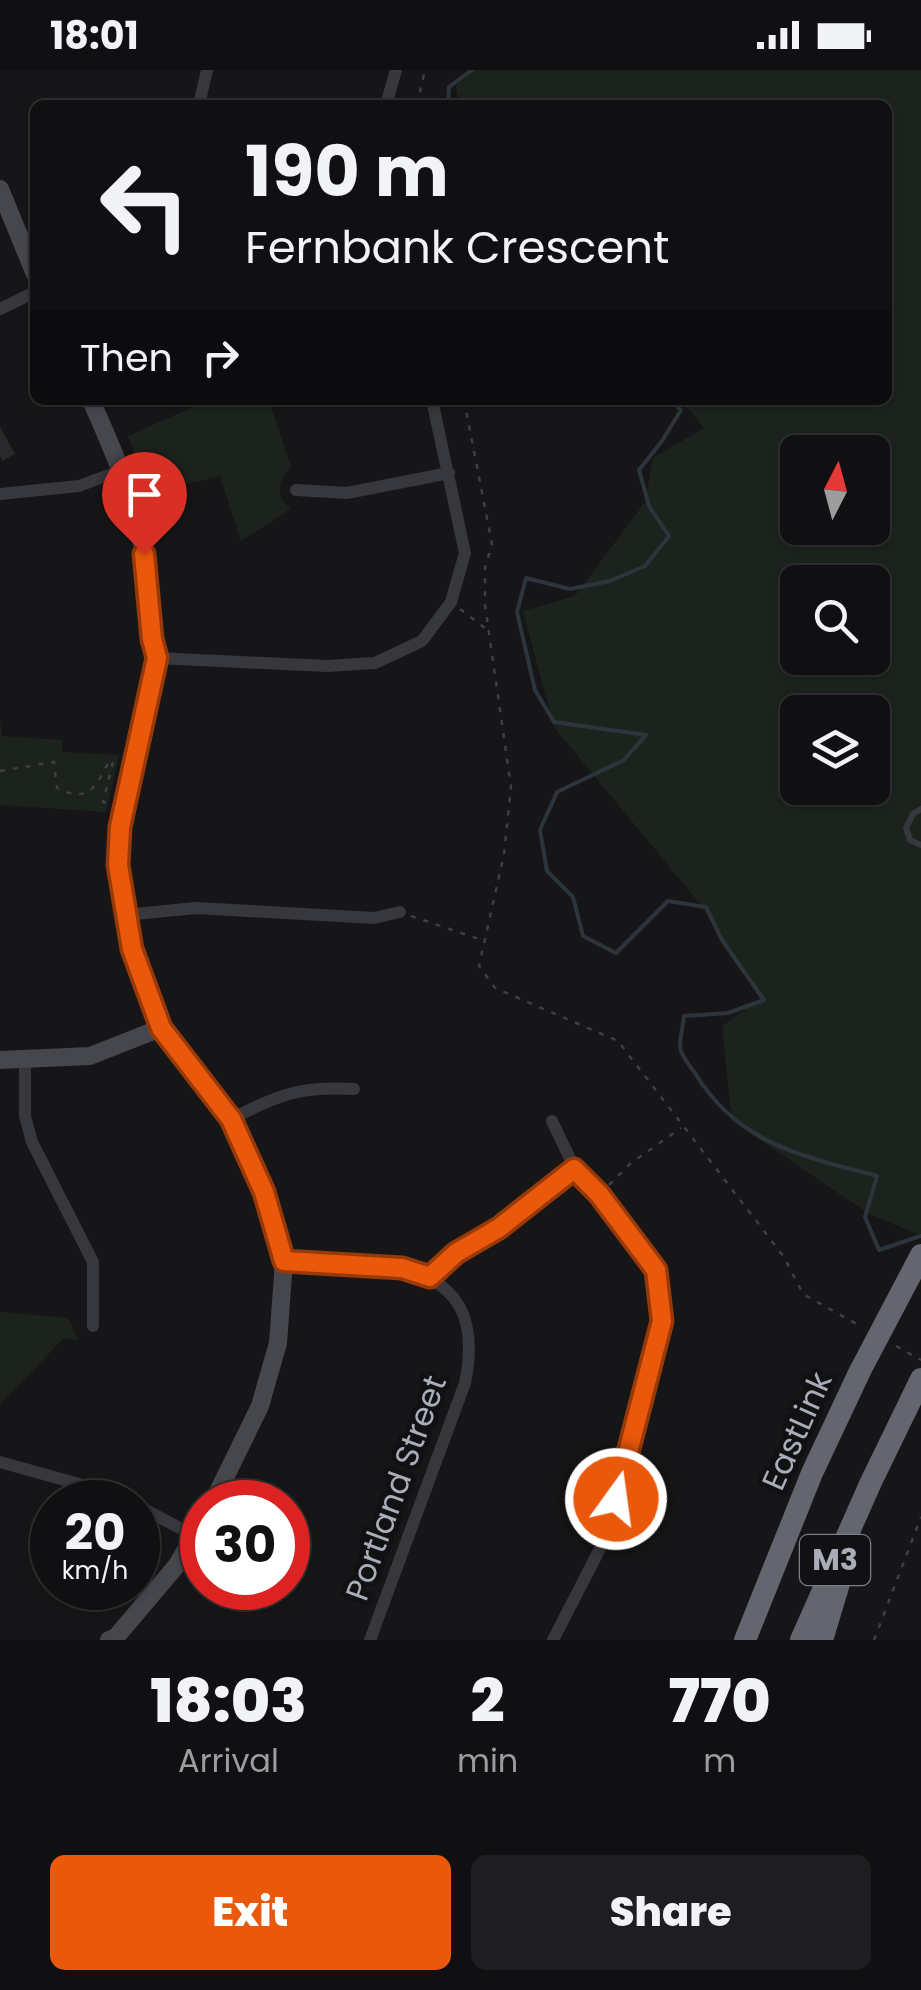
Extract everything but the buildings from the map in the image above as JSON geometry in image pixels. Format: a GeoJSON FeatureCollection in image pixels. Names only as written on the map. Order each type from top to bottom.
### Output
{"type":"FeatureCollection","features":[{"type":"Feature","properties":{"kind":"highway","name":"EastLink"},"geometry":{"type":"LineString","coordinates":[[746,1640],[796,1511],[860,1371],[921,1256]]}},
{"type":"Feature","properties":{"kind":"highway","name":"M3"},"geometry":{"type":"LineString","coordinates":[[802,1640],[870,1482],[918,1385]]}},
{"type":"Feature","properties":{"kind":"highway"},"geometry":{"type":"LineString","coordinates":[[822,1640],[870,1482]]}},
{"type":"Feature","properties":{"kind":"highway"},"geometry":{"type":"LineString","coordinates":[[732,1640],[796,1511]]}},
{"type":"Feature","properties":{"kind":"street"},"geometry":{"type":"LineString","coordinates":[[200,100],[207,70]]}},
{"type":"Feature","properties":{"kind":"street"},"geometry":{"type":"LineString","coordinates":[[387,100],[396,70]]}},
{"type":"Feature","properties":{"kind":"street"},"geometry":{"type":"LineString","coordinates":[[0,189],[30,262]]}},
{"type":"Feature","properties":{"kind":"street"},"geometry":{"type":"LineString","coordinates":[[0,309],[30,294]]}},
{"type":"Feature","properties":{"kind":"street"},"geometry":{"type":"LineString","coordinates":[[92,405],[122,470],[144,554],[157,658],[124,806],[118,865],[132,949],[161,1028],[231,1119],[264,1192],[284,1261],[278,1343],[260,1406],[223,1480]]}},
{"type":"Feature","properties":{"kind":"street"},"geometry":{"type":"LineString","coordinates":[[157,658],[327,666],[375,663],[422,641],[451,602],[465,553],[433,405]]}},
{"type":"Feature","properties":{"kind":"street"},"geometry":{"type":"LineString","coordinates":[[0,494],[78,486],[122,470]]}},
{"type":"Feature","properties":{"kind":"street"},"geometry":{"type":"LineString","coordinates":[[296,490],[347,493],[449,473]]}},
{"type":"Feature","properties":{"kind":"street"},"geometry":{"type":"LineString","coordinates":[[125,915],[196,908],[374,918],[400,912]]}},
{"type":"Feature","properties":{"kind":"street"},"geometry":{"type":"LineString","coordinates":[[0,1060],[90,1056],[161,1028]]}},
{"type":"Feature","properties":{"kind":"street"},"geometry":{"type":"LineString","coordinates":[[25,1060],[26,1116],[32,1142],[93,1262],[93,1326]]}},
{"type":"Feature","properties":{"kind":"street"},"geometry":{"type":"LineString","coordinates":[[231,1119],[282,1094],[316,1087],[354,1090]]}},
{"type":"Feature","properties":{"kind":"street"},"geometry":{"type":"LineString","coordinates":[[552,1121],[574,1169],[599,1194],[656,1270],[662,1321],[607,1534],[553,1640]]}},
{"type":"Feature","properties":{"kind":"street"},"geometry":{"type":"LineString","coordinates":[[284,1261],[402,1268],[430,1277],[456,1253],[499,1228],[574,1169]]}},
{"type":"Feature","properties":{"kind":"street","name":"Portland Street"},"geometry":{"type":"LineString","coordinates":[[370,1640],[465,1383],[471,1352],[468,1323],[454,1298],[430,1277]]}},
{"type":"Feature","properties":{"kind":"street"},"geometry":{"type":"LineString","coordinates":[[0,1462],[65,1480]]}},
{"type":"Feature","properties":{"kind":"street"},"geometry":{"type":"LineString","coordinates":[[114,1639],[180,1560]]}},
{"type":"Feature","properties":{"kind":"lane"},"geometry":{"type":"LineString","coordinates":[[921,809],[906,828],[910,840],[921,845]]}},
{"type":"Feature","properties":{"kind":"path"},"geometry":{"type":"LineString","coordinates":[[417,100],[425,70]]}},
{"type":"Feature","properties":{"kind":"path"},"geometry":{"type":"LineString","coordinates":[[465,405],[492,544],[485,568],[488,630],[511,787],[495,907],[482,940],[478,966],[495,988],[618,1041],[784,1256],[803,1294],[870,1332]]}},
{"type":"Feature","properties":{"kind":"path"},"geometry":{"type":"LineString","coordinates":[[451,602],[488,630]]}},
{"type":"Feature","properties":{"kind":"path"},"geometry":{"type":"LineString","coordinates":[[0,771],[54,762],[57,788],[86,794],[94,791],[110,760],[113,762],[103,802],[124,806]]}},
{"type":"Feature","properties":{"kind":"path"},"geometry":{"type":"LineString","coordinates":[[400,912],[482,940]]}},
{"type":"Feature","properties":{"kind":"path"},"geometry":{"type":"LineString","coordinates":[[599,1194],[632,1162],[682,1127]]}},
{"type":"Feature","properties":{"kind":"path"},"geometry":{"type":"LineString","coordinates":[[887,1341],[921,1360]]}},
{"type":"Feature","properties":{"kind":"path"},"geometry":{"type":"LineString","coordinates":[[874,1640],[921,1517]]}},
{"type":"Feature","properties":{"kind":"shaded area"},"geometry":{"type":"Polygon","coordinates":[[[474,70],[921,70],[921,1236],[866,1212],[732,1121],[722,1026],[760,999],[700,904],[554,727],[523,611],[575,596],[645,502],[653,458],[704,428],[685,405],[892,405],[892,100],[458,100],[456,85],[474,70]]]}},
{"type":"Feature","properties":{"kind":"shaded area"},"geometry":{"type":"Polygon","coordinates":[[[196,406],[271,406],[291,467],[280,488],[282,499],[291,509],[241,541],[220,476],[149,493],[128,436],[196,406]]]}},
{"type":"Feature","properties":{"kind":"shaded area"},"geometry":{"type":"Polygon","coordinates":[[[0,719],[2,736],[62,740],[62,752],[119,755],[106,812],[0,805],[0,719]]]}},
{"type":"Feature","properties":{"kind":"shaded area"},"geometry":{"type":"Polygon","coordinates":[[[0,1312],[69,1318],[78,1341],[64,1338],[0,1405],[0,1312]]]}},
{"type":"Feature","properties":{"kind":"waterway"},"geometry":{"type":"LineString","coordinates":[[448,100],[449,87],[472,70]]}},
{"type":"Feature","properties":{"kind":"waterway"},"geometry":{"type":"LineString","coordinates":[[676,405],[681,410],[639,470],[649,506],[669,536],[645,566],[610,581],[570,589],[526,578],[517,612],[535,690],[554,722],[646,735],[624,760],[557,792],[540,830],[547,871],[573,897],[583,936],[616,953],[668,901],[706,907],[722,940],[764,1000],[728,1013],[684,1016],[680,1047],[686,1061],[712,1097],[752,1132],[798,1153],[877,1176],[865,1217],[879,1250],[921,1236]]}},
{"type":"Feature","properties":{"kind":"route"},"geometry":{"type":"LineString","coordinates":[[144,554],[157,658],[122,813],[118,865],[132,949],[161,1028],[231,1119],[264,1192],[284,1261],[402,1268],[430,1277],[456,1253],[499,1228],[574,1169],[599,1194],[656,1270],[662,1321],[616,1499]]}}]}
